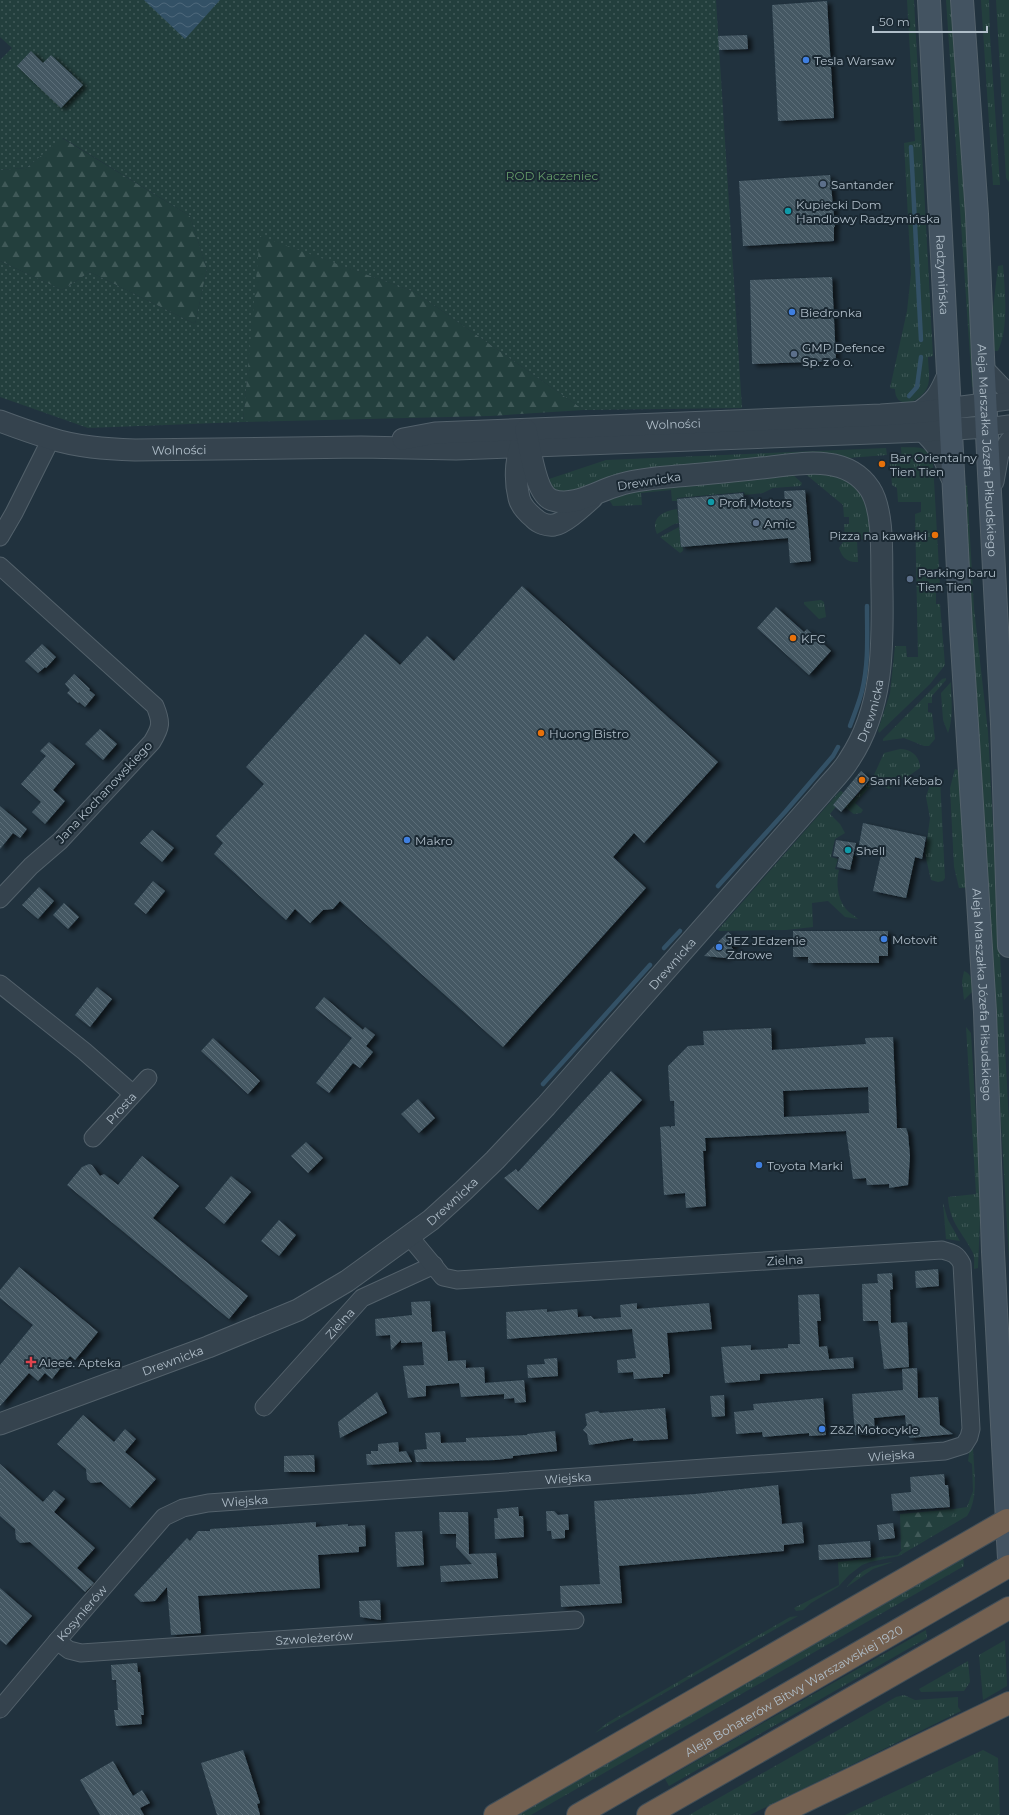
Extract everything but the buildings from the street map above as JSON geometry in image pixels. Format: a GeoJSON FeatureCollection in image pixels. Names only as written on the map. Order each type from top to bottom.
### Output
{"type":"FeatureCollection","features":[{"type":"Feature","properties":{"kind":"highway"},"geometry":{"type":"LineString","coordinates":[[495,1815],[1008,1520]]}},
{"type":"Feature","properties":{"kind":"highway","name":"Aleja Bohaterów Bitwy Warszawskiej 1920"},"geometry":{"type":"LineString","coordinates":[[578,1815],[1009,1566]]}},
{"type":"Feature","properties":{"kind":"highway"},"geometry":{"type":"LineString","coordinates":[[648,1815],[1009,1608]]}},
{"type":"Feature","properties":{"kind":"highway"},"geometry":{"type":"LineString","coordinates":[[776,1815],[1009,1703]]}},
{"type":"Feature","properties":{"kind":"main road","name":"Radzymińska"},"geometry":{"type":"LineString","coordinates":[[929,0],[950,419]]}},
{"type":"Feature","properties":{"kind":"main road","name":"Aleja Marszałka Józefa Piłsudskiego"},"geometry":{"type":"LineString","coordinates":[[962,0],[977,214],[983,366],[1002,724],[1009,946]]}},
{"type":"Feature","properties":{"kind":"main road","name":"Aleja Marszałka Józefa Piłsudskiego"},"geometry":{"type":"LineString","coordinates":[[950,419],[985,1012],[993,1252],[1009,1559]]}},
{"type":"Feature","properties":{"kind":"street"},"geometry":{"type":"LineString","coordinates":[[983,366],[1003,387],[1009,390]]}},
{"type":"Feature","properties":{"kind":"street"},"geometry":{"type":"LineString","coordinates":[[948,370],[938,392],[918,422],[943,459],[954,492]]}},
{"type":"Feature","properties":{"kind":"street"},"geometry":{"type":"LineString","coordinates":[[985,404],[1009,401]]}},
{"type":"Feature","properties":{"kind":"street","name":"Wolności"},"geometry":{"type":"LineString","coordinates":[[950,419],[985,404]]}},
{"type":"Feature","properties":{"kind":"street","name":"Wolności"},"geometry":{"type":"LineString","coordinates":[[0,421],[50,439],[106,448],[135,450],[361,447],[456,449],[525,441],[607,425],[918,422],[950,419],[987,427]]}},
{"type":"Feature","properties":{"kind":"street"},"geometry":{"type":"LineString","coordinates":[[987,427],[1009,424]]}},
{"type":"Feature","properties":{"kind":"street"},"geometry":{"type":"LineString","coordinates":[[0,537],[14,514],[50,439]]}},
{"type":"Feature","properties":{"kind":"street"},"geometry":{"type":"LineString","coordinates":[[991,504],[1000,454],[1009,440]]}},
{"type":"Feature","properties":{"kind":"street","name":"Drewnicka"},"geometry":{"type":"LineString","coordinates":[[0,1424],[208,1347],[298,1310],[347,1281],[409,1236],[463,1192],[506,1148],[821,794],[849,761],[865,733],[873,708],[881,672],[880,517],[875,498],[870,489],[855,473],[837,466],[814,464],[651,479],[618,485],[598,493],[563,521],[554,525],[544,524],[536,520],[519,499],[517,464],[525,441]]}},
{"type":"Feature","properties":{"kind":"street","name":"Jana Kochanowskiego"},"geometry":{"type":"LineString","coordinates":[[0,566],[155,706],[161,719],[159,730],[152,742],[60,841],[31,866],[0,898]]}},
{"type":"Feature","properties":{"kind":"street"},"geometry":{"type":"LineString","coordinates":[[0,984],[84,1051],[133,1094]]}},
{"type":"Feature","properties":{"kind":"street","name":"Prosta"},"geometry":{"type":"LineString","coordinates":[[92,1138],[148,1078]]}},
{"type":"Feature","properties":{"kind":"street","name":"Zielna"},"geometry":{"type":"LineString","coordinates":[[409,1236],[443,1277],[456,1280],[942,1250],[955,1253],[962,1264],[971,1429],[969,1437]]}},
{"type":"Feature","properties":{"kind":"street","name":"Zielna"},"geometry":{"type":"LineString","coordinates":[[264,1407],[362,1298],[434,1265]]}},
{"type":"Feature","properties":{"kind":"street","name":"Wiejska"},"geometry":{"type":"LineString","coordinates":[[164,1517],[183,1508],[208,1503],[945,1450],[964,1445],[969,1437]]}},
{"type":"Feature","properties":{"kind":"street","name":"Kosynierów"},"geometry":{"type":"LineString","coordinates":[[0,1709],[164,1517]]}},
{"type":"Feature","properties":{"kind":"street","name":"Szwoleżerów"},"geometry":{"type":"LineString","coordinates":[[57,1641],[69,1650],[81,1653],[575,1620]]}},
{"type":"Feature","properties":{"kind":"green space","name":"ROD Kaczeniec"},"geometry":{"type":"Polygon","coordinates":[[[0,0],[716,0],[742,408],[584,410],[415,292],[260,236],[243,422],[88,428],[0,397],[0,261],[62,290],[90,272],[195,324],[207,269],[190,216],[63,138],[26,168],[0,170],[0,60],[12,48],[0,37],[0,0]]]}},
{"type":"Feature","properties":{"kind":"green space"},"geometry":{"type":"Polygon","coordinates":[[[907,0],[914,0],[933,356],[928,357],[929,377],[927,388],[924,393],[914,401],[903,402],[896,396],[895,389],[890,388],[907,311],[911,274],[904,143],[915,141],[907,0]]]}},
{"type":"Feature","properties":{"kind":"green space"},"geometry":{"type":"Polygon","coordinates":[[[946,0],[951,0],[977,387],[972,387],[946,0]]]}},
{"type":"Feature","properties":{"kind":"green space"},"geometry":{"type":"Polygon","coordinates":[[[981,0],[989,0],[1000,185],[993,185],[981,0]]]}},
{"type":"Feature","properties":{"kind":"green space"},"geometry":{"type":"Polygon","coordinates":[[[996,0],[1009,0],[1009,182],[1006,178],[996,0]]]}},
{"type":"Feature","properties":{"kind":"green space"},"geometry":{"type":"Polygon","coordinates":[[[62,138],[190,216],[207,269],[195,324],[90,272],[62,290],[0,261],[0,170],[26,168],[62,138]]]}},
{"type":"Feature","properties":{"kind":"green space"},"geometry":{"type":"Polygon","coordinates":[[[259,235],[415,292],[584,410],[490,416],[243,422],[259,235]]]}},
{"type":"Feature","properties":{"kind":"green space"},"geometry":{"type":"Polygon","coordinates":[[[1003,265],[1005,287],[1004,332],[998,351],[991,351],[991,325],[998,266],[1003,265]]]}},
{"type":"Feature","properties":{"kind":"green space"},"geometry":{"type":"Polygon","coordinates":[[[901,447],[922,448],[931,457],[933,463],[940,586],[936,586],[936,604],[940,604],[945,665],[930,684],[879,733],[878,730],[890,693],[895,646],[906,646],[907,657],[918,657],[915,514],[921,512],[921,502],[898,502],[897,488],[892,485],[890,462],[902,461],[901,447]]]}},
{"type":"Feature","properties":{"kind":"green space"},"geometry":{"type":"Polygon","coordinates":[[[886,448],[887,455],[848,458],[836,455],[580,492],[557,494],[543,481],[606,460],[886,448]]]}},
{"type":"Feature","properties":{"kind":"green space"},"geometry":{"type":"Polygon","coordinates":[[[803,472],[831,473],[858,489],[869,507],[873,539],[857,540],[858,562],[851,562],[846,559],[839,548],[845,539],[844,524],[849,524],[849,517],[844,517],[843,505],[803,472]]]}},
{"type":"Feature","properties":{"kind":"green space"},"geometry":{"type":"Polygon","coordinates":[[[791,473],[802,483],[801,486],[773,488],[763,493],[745,495],[744,492],[677,498],[677,501],[672,501],[671,490],[641,493],[642,505],[613,506],[608,498],[633,490],[791,473]]]}},
{"type":"Feature","properties":{"kind":"green space"},"geometry":{"type":"Polygon","coordinates":[[[967,485],[974,608],[988,732],[1009,1122],[1009,1260],[964,486],[967,485]]]}},
{"type":"Feature","properties":{"kind":"green space"},"geometry":{"type":"Polygon","coordinates":[[[677,509],[679,523],[674,524],[657,534],[655,524],[659,516],[677,509]]]}},
{"type":"Feature","properties":{"kind":"green space"},"geometry":{"type":"Polygon","coordinates":[[[679,527],[681,547],[683,547],[683,551],[680,553],[660,537],[679,527]]]}},
{"type":"Feature","properties":{"kind":"green space"},"geometry":{"type":"Polygon","coordinates":[[[821,600],[824,602],[826,617],[819,619],[804,604],[804,602],[821,600]]]}},
{"type":"Feature","properties":{"kind":"green space"},"geometry":{"type":"Polygon","coordinates":[[[946,678],[946,680],[932,696],[932,703],[928,703],[928,712],[932,713],[935,739],[929,746],[924,746],[904,738],[883,741],[883,739],[942,679],[946,678]]]}},
{"type":"Feature","properties":{"kind":"green space"},"geometry":{"type":"Polygon","coordinates":[[[951,682],[952,714],[948,733],[943,720],[941,693],[951,682]]]}},
{"type":"Feature","properties":{"kind":"green space"},"geometry":{"type":"Polygon","coordinates":[[[900,749],[908,750],[914,754],[920,764],[920,768],[903,780],[899,775],[893,779],[896,784],[889,789],[876,780],[855,803],[863,810],[861,813],[854,814],[839,803],[830,814],[840,824],[845,833],[835,839],[831,857],[838,859],[835,869],[839,870],[839,895],[846,909],[858,919],[845,917],[828,901],[812,903],[813,927],[786,930],[718,930],[839,792],[841,791],[853,800],[873,777],[884,753],[900,749]]]}},
{"type":"Feature","properties":{"kind":"green space"},"geometry":{"type":"Polygon","coordinates":[[[955,769],[958,770],[960,781],[966,888],[959,888],[954,867],[950,788],[955,769]]]}},
{"type":"Feature","properties":{"kind":"green space"},"geometry":{"type":"Polygon","coordinates":[[[940,778],[945,878],[943,881],[938,882],[931,880],[925,854],[930,818],[926,797],[930,784],[940,778]]]}},
{"type":"Feature","properties":{"kind":"green space"},"geometry":{"type":"Polygon","coordinates":[[[964,971],[969,974],[972,983],[972,992],[964,1000],[962,981],[964,971]]]}},
{"type":"Feature","properties":{"kind":"green space"},"geometry":{"type":"Polygon","coordinates":[[[966,1027],[971,1033],[982,1218],[980,1219],[978,1268],[974,1269],[973,1253],[957,1227],[951,1213],[948,1197],[976,1194],[966,1027]]]}},
{"type":"Feature","properties":{"kind":"green space"},"geometry":{"type":"Polygon","coordinates":[[[943,1203],[948,1220],[960,1241],[946,1239],[943,1203]]]}},
{"type":"Feature","properties":{"kind":"green space"},"geometry":{"type":"Polygon","coordinates":[[[973,1444],[975,1490],[971,1508],[967,1516],[899,1556],[862,1565],[849,1575],[838,1587],[811,1603],[803,1610],[796,1611],[794,1608],[839,1585],[838,1562],[898,1555],[909,1546],[923,1540],[942,1527],[954,1509],[967,1507],[973,1491],[972,1464],[968,1461],[970,1447],[973,1444]]]}},
{"type":"Feature","properties":{"kind":"green space"},"geometry":{"type":"Polygon","coordinates":[[[954,1509],[951,1517],[940,1530],[933,1535],[901,1550],[900,1514],[954,1509]]]}},
{"type":"Feature","properties":{"kind":"green space"},"geometry":{"type":"Polygon","coordinates":[[[963,1556],[964,1566],[531,1815],[516,1815],[963,1556]]]}},
{"type":"Feature","properties":{"kind":"green space"},"geometry":{"type":"Polygon","coordinates":[[[893,1562],[873,1569],[847,1587],[857,1576],[867,1569],[873,1566],[893,1562]]]}},
{"type":"Feature","properties":{"kind":"green space"},"geometry":{"type":"Polygon","coordinates":[[[798,1616],[595,1733],[607,1723],[790,1617],[798,1616]]]}},
{"type":"Feature","properties":{"kind":"green space"},"geometry":{"type":"Polygon","coordinates":[[[926,1630],[927,1638],[669,1786],[665,1779],[926,1630]]]}},
{"type":"Feature","properties":{"kind":"green space"},"geometry":{"type":"Polygon","coordinates":[[[1005,1640],[1007,1686],[983,1700],[979,1655],[1005,1640]]]}},
{"type":"Feature","properties":{"kind":"green space"},"geometry":{"type":"Polygon","coordinates":[[[968,1661],[970,1682],[964,1691],[921,1692],[919,1689],[968,1661]]]}},
{"type":"Feature","properties":{"kind":"green space"},"geometry":{"type":"Polygon","coordinates":[[[904,1695],[915,1700],[958,1697],[958,1707],[961,1711],[750,1815],[689,1815],[896,1697],[904,1695]]]}},
{"type":"Feature","properties":{"kind":"green space"},"geometry":{"type":"Polygon","coordinates":[[[983,1750],[998,1758],[1000,1815],[845,1815],[983,1750]]]}},
{"type":"Feature","properties":{"kind":"water"},"geometry":{"type":"Polygon","coordinates":[[[144,0],[220,0],[185,39],[144,0]]]}},
{"type":"Feature","properties":{"kind":"waterway"},"geometry":{"type":"LineString","coordinates":[[911,147],[921,340]]}},
{"type":"Feature","properties":{"kind":"waterway"},"geometry":{"type":"LineString","coordinates":[[909,396],[917,387],[921,357]]}},
{"type":"Feature","properties":{"kind":"waterway"},"geometry":{"type":"LineString","coordinates":[[850,726],[861,695],[866,670],[867,606]]}},
{"type":"Feature","properties":{"kind":"waterway"},"geometry":{"type":"LineString","coordinates":[[718,886],[785,812],[833,756],[838,747]]}},
{"type":"Feature","properties":{"kind":"waterway"},"geometry":{"type":"LineString","coordinates":[[664,948],[680,931]]}},
{"type":"Feature","properties":{"kind":"waterway"},"geometry":{"type":"LineString","coordinates":[[543,1084],[650,965]]}},
{"type":"Feature","properties":{"kind":"place","name":"Tesla Warsaw"},"geometry":{"type":"Point","coordinates":[806,60]}},
{"type":"Feature","properties":{"kind":"place","name":"Santander"},"geometry":{"type":"Point","coordinates":[823,184]}},
{"type":"Feature","properties":{"kind":"place","name":"Kupiecki Dom Handlowy Radzymińska"},"geometry":{"type":"Point","coordinates":[788,211]}},
{"type":"Feature","properties":{"kind":"place","name":"Biedronka"},"geometry":{"type":"Point","coordinates":[792,312]}},
{"type":"Feature","properties":{"kind":"place","name":"GMP Defence Sp. z o o."},"geometry":{"type":"Point","coordinates":[794,354]}},
{"type":"Feature","properties":{"kind":"place","name":"Bar Orientalny Tien Tien"},"geometry":{"type":"Point","coordinates":[882,464]}},
{"type":"Feature","properties":{"kind":"place","name":"Profi Motors"},"geometry":{"type":"Point","coordinates":[711,502]}},
{"type":"Feature","properties":{"kind":"place","name":"Amic"},"geometry":{"type":"Point","coordinates":[756,523]}},
{"type":"Feature","properties":{"kind":"place","name":"Pizza na kawałki"},"geometry":{"type":"Point","coordinates":[935,535]}},
{"type":"Feature","properties":{"kind":"place","name":"Parking baru Tien Tien"},"geometry":{"type":"Point","coordinates":[910,579]}},
{"type":"Feature","properties":{"kind":"place","name":"KFC"},"geometry":{"type":"Point","coordinates":[793,638]}},
{"type":"Feature","properties":{"kind":"place","name":"Huong Bistro"},"geometry":{"type":"Point","coordinates":[541,733]}},
{"type":"Feature","properties":{"kind":"place","name":"Sami Kebab"},"geometry":{"type":"Point","coordinates":[862,780]}},
{"type":"Feature","properties":{"kind":"place","name":"Makro"},"geometry":{"type":"Point","coordinates":[407,840]}},
{"type":"Feature","properties":{"kind":"place","name":"Shell"},"geometry":{"type":"Point","coordinates":[848,850]}},
{"type":"Feature","properties":{"kind":"place","name":"Motovit"},"geometry":{"type":"Point","coordinates":[884,939]}},
{"type":"Feature","properties":{"kind":"place","name":"JEZ JEdzenie Zdrowe"},"geometry":{"type":"Point","coordinates":[719,947]}},
{"type":"Feature","properties":{"kind":"place","name":"Toyota Marki"},"geometry":{"type":"Point","coordinates":[759,1165]}},
{"type":"Feature","properties":{"kind":"place","name":"Aleee. Apteka"},"geometry":{"type":"Point","coordinates":[31,1362]}},
{"type":"Feature","properties":{"kind":"place","name":"Z&Z Motocykle"},"geometry":{"type":"Point","coordinates":[822,1429]}}]}
